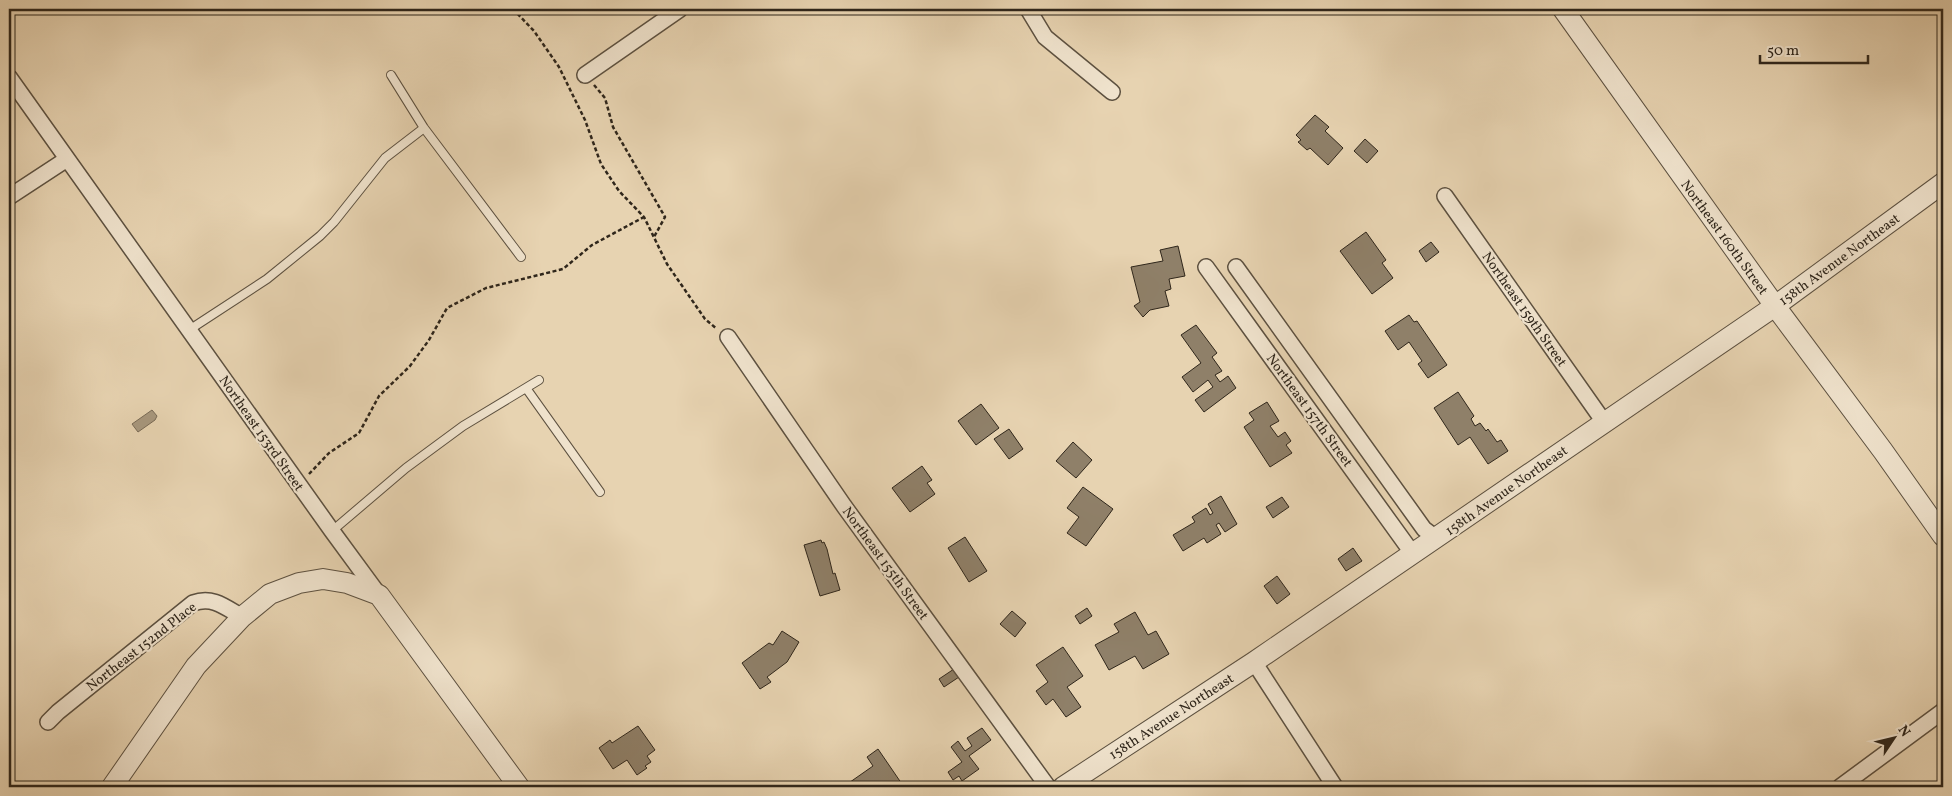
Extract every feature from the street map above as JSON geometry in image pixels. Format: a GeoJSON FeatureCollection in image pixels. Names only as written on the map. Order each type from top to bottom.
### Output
{"type":"FeatureCollection","features":[{"type":"Feature","properties":{"kind":"street"},"geometry":{"type":"LineString","coordinates":[[585,75],[680,9]]}},
{"type":"Feature","properties":{"kind":"street"},"geometry":{"type":"LineString","coordinates":[[1028,9],[1045,37],[1112,92]]}},
{"type":"Feature","properties":{"kind":"street","name":"Northeast 160th Street"},"geometry":{"type":"LineString","coordinates":[[1563,9],[1775,306],[1883,451],[1943,536]]}},
{"type":"Feature","properties":{"kind":"street","name":"Northeast 153rd Street"},"geometry":{"type":"LineString","coordinates":[[9,77],[298,484],[519,787]]}},
{"type":"Feature","properties":{"kind":"street"},"geometry":{"type":"LineString","coordinates":[[9,197],[67,159]]}},
{"type":"Feature","properties":{"kind":"street","name":"158th Avenue Northeast"},"geometry":{"type":"LineString","coordinates":[[1063,787],[1254,662],[1775,306],[1943,183]]}},
{"type":"Feature","properties":{"kind":"street","name":"Northeast 159th Street"},"geometry":{"type":"LineString","coordinates":[[1445,196],[1604,422]]}},
{"type":"Feature","properties":{"kind":"street","name":"Northeast 157th Street"},"geometry":{"type":"LineString","coordinates":[[1206,267],[1413,554]]}},
{"type":"Feature","properties":{"kind":"street"},"geometry":{"type":"LineString","coordinates":[[1236,267],[1424,529],[1436,538]]}},
{"type":"Feature","properties":{"kind":"street","name":"Northeast 155th Street"},"geometry":{"type":"LineString","coordinates":[[728,337],[844,506],[1048,787]]}},
{"type":"Feature","properties":{"kind":"street"},"geometry":{"type":"LineString","coordinates":[[112,787],[196,666],[242,617],[270,594],[299,583],[323,580],[347,583],[379,595]]}},
{"type":"Feature","properties":{"kind":"street","name":"Northeast 152nd Place"},"geometry":{"type":"LineString","coordinates":[[48,722],[194,603],[204,600],[216,602],[242,617]]}},
{"type":"Feature","properties":{"kind":"street"},"geometry":{"type":"LineString","coordinates":[[1254,662],[1335,787]]}},
{"type":"Feature","properties":{"kind":"street"},"geometry":{"type":"LineString","coordinates":[[1840,787],[1943,711]]}},
{"type":"Feature","properties":{"kind":"lane"},"geometry":{"type":"LineString","coordinates":[[391,75],[424,128],[521,257]]}},
{"type":"Feature","properties":{"kind":"lane"},"geometry":{"type":"LineString","coordinates":[[189,330],[267,279],[320,236],[334,222],[385,158],[424,128]]}},
{"type":"Feature","properties":{"kind":"lane"},"geometry":{"type":"LineString","coordinates":[[332,531],[414,463],[463,426],[539,380]]}},
{"type":"Feature","properties":{"kind":"lane"},"geometry":{"type":"LineString","coordinates":[[526,388],[600,492]]}},
{"type":"Feature","properties":{"kind":"path"},"geometry":{"type":"LineString","coordinates":[[513,9],[534,30],[559,67],[585,120],[601,164],[619,191],[644,217],[668,264],[705,319],[728,337]]}},
{"type":"Feature","properties":{"kind":"path"},"geometry":{"type":"LineString","coordinates":[[585,75],[605,98],[613,127],[664,217],[654,237]]}},
{"type":"Feature","properties":{"kind":"path"},"geometry":{"type":"LineString","coordinates":[[298,484],[329,452],[359,433],[379,396],[410,366],[429,340],[447,308],[486,288],[562,269],[592,245],[644,217]]}},
{"type":"Feature","properties":{"kind":"shaded area"},"geometry":{"type":"Polygon","coordinates":[[[152,410],[157,416],[155,420],[138,432],[132,424],[152,410]]]}},
{"type":"Feature","properties":{"kind":"building"},"geometry":{"type":"Polygon","coordinates":[[[1315,115],[1329,127],[1325,131],[1343,148],[1328,165],[1310,148],[1307,150],[1298,142],[1301,140],[1296,135],[1315,115]]]}},
{"type":"Feature","properties":{"kind":"building"},"geometry":{"type":"Polygon","coordinates":[[[1365,139],[1378,151],[1367,163],[1354,151],[1365,139]]]}},
{"type":"Feature","properties":{"kind":"building"},"geometry":{"type":"Polygon","coordinates":[[[1366,232],[1386,260],[1382,263],[1393,278],[1372,294],[1340,251],[1366,232]]]}},
{"type":"Feature","properties":{"kind":"building"},"geometry":{"type":"Polygon","coordinates":[[[1431,242],[1439,252],[1426,262],[1419,251],[1431,242]]]}},
{"type":"Feature","properties":{"kind":"building"},"geometry":{"type":"Polygon","coordinates":[[[1178,246],[1185,276],[1169,279],[1171,289],[1165,291],[1169,306],[1150,310],[1143,317],[1134,306],[1140,302],[1131,267],[1163,261],[1160,250],[1178,246]]]}},
{"type":"Feature","properties":{"kind":"building"},"geometry":{"type":"Polygon","coordinates":[[[1409,315],[1414,322],[1417,321],[1447,365],[1428,378],[1418,364],[1422,361],[1409,342],[1398,350],[1385,331],[1409,315]]]}},
{"type":"Feature","properties":{"kind":"building"},"geometry":{"type":"Polygon","coordinates":[[[1196,325],[1217,353],[1212,357],[1222,371],[1215,375],[1220,382],[1228,376],[1236,388],[1204,412],[1195,400],[1213,387],[1208,380],[1193,392],[1182,377],[1201,363],[1181,335],[1196,325]]]}},
{"type":"Feature","properties":{"kind":"building"},"geometry":{"type":"Polygon","coordinates":[[[1458,392],[1474,416],[1471,419],[1475,426],[1480,423],[1486,431],[1488,429],[1497,442],[1501,440],[1508,451],[1488,464],[1470,437],[1458,445],[1434,408],[1458,392]]]}},
{"type":"Feature","properties":{"kind":"building"},"geometry":{"type":"Polygon","coordinates":[[[1267,402],[1279,421],[1270,426],[1278,437],[1285,432],[1291,441],[1286,445],[1292,453],[1270,467],[1244,427],[1254,420],[1249,413],[1267,402]]]}},
{"type":"Feature","properties":{"kind":"building"},"geometry":{"type":"Polygon","coordinates":[[[981,404],[999,428],[976,445],[958,421],[981,404]]]}},
{"type":"Feature","properties":{"kind":"building"},"geometry":{"type":"Polygon","coordinates":[[[1009,429],[1023,449],[1009,459],[994,439],[1009,429]]]}},
{"type":"Feature","properties":{"kind":"building"},"geometry":{"type":"Polygon","coordinates":[[[1073,442],[1092,460],[1076,478],[1056,461],[1073,442]]]}},
{"type":"Feature","properties":{"kind":"building"},"geometry":{"type":"Polygon","coordinates":[[[922,466],[932,480],[927,483],[935,494],[910,512],[892,488],[922,466]]]}},
{"type":"Feature","properties":{"kind":"building"},"geometry":{"type":"Polygon","coordinates":[[[1083,487],[1113,509],[1086,546],[1067,533],[1079,517],[1067,508],[1083,487]]]}},
{"type":"Feature","properties":{"kind":"building"},"geometry":{"type":"Polygon","coordinates":[[[1221,496],[1237,524],[1225,532],[1219,523],[1216,525],[1221,534],[1207,543],[1204,538],[1183,551],[1173,535],[1195,522],[1192,517],[1206,508],[1210,515],[1213,513],[1208,504],[1221,496]]]}},
{"type":"Feature","properties":{"kind":"building"},"geometry":{"type":"Polygon","coordinates":[[[1282,497],[1289,507],[1273,518],[1266,507],[1282,497]]]}},
{"type":"Feature","properties":{"kind":"building"},"geometry":{"type":"Polygon","coordinates":[[[965,537],[987,571],[969,582],[948,548],[965,537]]]}},
{"type":"Feature","properties":{"kind":"building"},"geometry":{"type":"Polygon","coordinates":[[[821,540],[827,549],[833,574],[835,573],[840,590],[820,596],[804,545],[821,540]]]}},
{"type":"Feature","properties":{"kind":"building"},"geometry":{"type":"Polygon","coordinates":[[[1353,548],[1362,561],[1346,571],[1338,559],[1353,548]]]}},
{"type":"Feature","properties":{"kind":"building"},"geometry":{"type":"Polygon","coordinates":[[[1277,576],[1290,594],[1277,604],[1264,586],[1277,576]]]}},
{"type":"Feature","properties":{"kind":"building"},"geometry":{"type":"Polygon","coordinates":[[[1087,608],[1092,616],[1080,624],[1075,616],[1087,608]]]}},
{"type":"Feature","properties":{"kind":"building"},"geometry":{"type":"Polygon","coordinates":[[[1012,611],[1026,623],[1015,637],[1000,624],[1012,611]]]}},
{"type":"Feature","properties":{"kind":"building"},"geometry":{"type":"Polygon","coordinates":[[[1135,612],[1148,635],[1156,631],[1169,654],[1143,669],[1135,656],[1109,670],[1095,645],[1119,632],[1114,624],[1135,612]]]}},
{"type":"Feature","properties":{"kind":"building"},"geometry":{"type":"Polygon","coordinates":[[[782,631],[799,642],[787,662],[767,677],[771,682],[760,689],[742,663],[769,643],[773,645],[782,631]]]}},
{"type":"Feature","properties":{"kind":"building"},"geometry":{"type":"Polygon","coordinates":[[[1063,647],[1083,676],[1067,687],[1081,707],[1066,717],[1053,699],[1046,705],[1036,691],[1048,682],[1036,665],[1063,647]]]}},
{"type":"Feature","properties":{"kind":"building"},"geometry":{"type":"Polygon","coordinates":[[[954,669],[959,677],[944,687],[939,679],[954,669]]]}},
{"type":"Feature","properties":{"kind":"building"},"geometry":{"type":"Polygon","coordinates":[[[638,726],[655,750],[647,756],[651,762],[645,766],[647,768],[637,775],[627,760],[613,769],[599,748],[610,740],[612,743],[638,726]]]}},
{"type":"Feature","properties":{"kind":"building"},"geometry":{"type":"Polygon","coordinates":[[[982,728],[991,740],[969,756],[979,769],[962,781],[959,776],[953,780],[948,772],[962,762],[951,747],[958,741],[965,751],[972,746],[967,738],[982,728]]]}},
{"type":"Feature","properties":{"kind":"building"},"geometry":{"type":"Polygon","coordinates":[[[878,749],[904,787],[843,787],[873,766],[867,757],[878,749]]]}}]}
